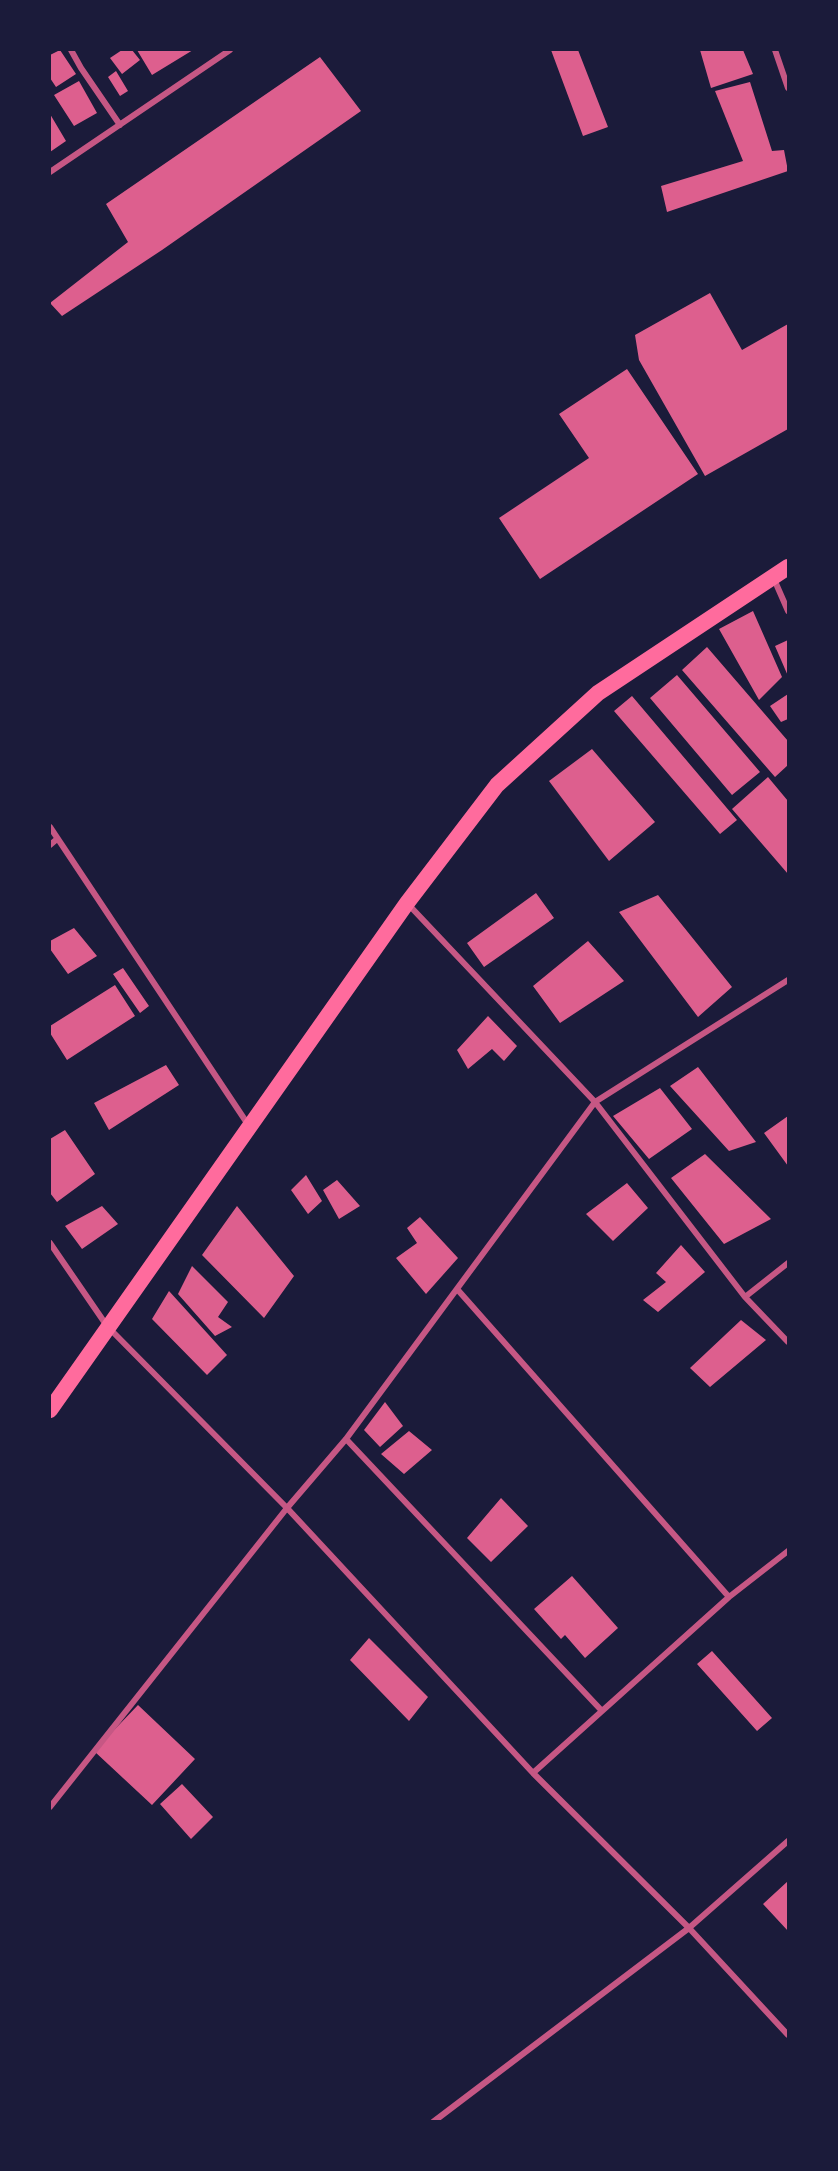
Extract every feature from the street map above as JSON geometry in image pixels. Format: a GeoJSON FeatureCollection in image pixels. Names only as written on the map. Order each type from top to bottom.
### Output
{"type":"FeatureCollection","features":[{"type":"Feature","properties":{"kind":"highway"},"geometry":{"type":"LineString","coordinates":[[50,1410],[407,903],[497,785],[598,693],[772,576],[789,567]]}},
{"type":"Feature","properties":{"kind":"street"},"geometry":{"type":"LineString","coordinates":[[72,50],[81,68],[120,125]]}},
{"type":"Feature","properties":{"kind":"street"},"geometry":{"type":"LineString","coordinates":[[50,172],[230,50]]}},
{"type":"Feature","properties":{"kind":"street"},"geometry":{"type":"LineString","coordinates":[[775,50],[789,88]]}},
{"type":"Feature","properties":{"kind":"street"},"geometry":{"type":"LineString","coordinates":[[772,576],[789,611]]}},
{"type":"Feature","properties":{"kind":"street"},"geometry":{"type":"LineString","coordinates":[[50,827],[249,1126]]}},
{"type":"Feature","properties":{"kind":"street"},"geometry":{"type":"LineString","coordinates":[[50,844],[57,838]]}},
{"type":"Feature","properties":{"kind":"street"},"geometry":{"type":"LineString","coordinates":[[407,903],[595,1102],[746,1297],[789,1342]]}},
{"type":"Feature","properties":{"kind":"street"},"geometry":{"type":"LineString","coordinates":[[50,1807],[286,1508],[346,1439],[595,1102],[789,980]]}},
{"type":"Feature","properties":{"kind":"street"},"geometry":{"type":"LineString","coordinates":[[50,1244],[107,1326],[286,1508],[533,1773],[689,1928],[789,2035]]}},
{"type":"Feature","properties":{"kind":"street"},"geometry":{"type":"LineString","coordinates":[[746,1297],[789,1263]]}},
{"type":"Feature","properties":{"kind":"street"},"geometry":{"type":"LineString","coordinates":[[457,1289],[729,1598]]}},
{"type":"Feature","properties":{"kind":"street"},"geometry":{"type":"LineString","coordinates":[[346,1439],[602,1711]]}},
{"type":"Feature","properties":{"kind":"street"},"geometry":{"type":"LineString","coordinates":[[533,1773],[729,1598],[789,1551]]}},
{"type":"Feature","properties":{"kind":"street"},"geometry":{"type":"LineString","coordinates":[[433,2121],[689,1928],[789,1841]]}},
{"type":"Feature","properties":{"kind":"building"},"geometry":{"type":"Polygon","coordinates":[[[60,50],[76,74],[56,87],[50,78],[50,55],[60,50]]]}},
{"type":"Feature","properties":{"kind":"building"},"geometry":{"type":"Polygon","coordinates":[[[122,50],[132,50],[140,60],[122,74],[110,58],[122,50]]]}},
{"type":"Feature","properties":{"kind":"building"},"geometry":{"type":"Polygon","coordinates":[[[137,50],[193,50],[152,75],[137,50]]]}},
{"type":"Feature","properties":{"kind":"building"},"geometry":{"type":"Polygon","coordinates":[[[551,50],[578,50],[608,127],[583,136],[551,50]]]}},
{"type":"Feature","properties":{"kind":"building"},"geometry":{"type":"Polygon","coordinates":[[[700,50],[743,50],[753,74],[711,88],[700,50]]]}},
{"type":"Feature","properties":{"kind":"building"},"geometry":{"type":"Polygon","coordinates":[[[320,57],[361,111],[162,250],[62,316],[50,303],[128,242],[106,204],[320,57]]]}},
{"type":"Feature","properties":{"kind":"building"},"geometry":{"type":"Polygon","coordinates":[[[116,71],[128,91],[120,96],[108,77],[116,71]]]}},
{"type":"Feature","properties":{"kind":"building"},"geometry":{"type":"Polygon","coordinates":[[[79,81],[97,113],[74,126],[54,95],[79,81]]]}},
{"type":"Feature","properties":{"kind":"building"},"geometry":{"type":"Polygon","coordinates":[[[750,82],[772,151],[784,150],[788,171],[667,212],[661,186],[743,161],[715,91],[750,82]]]}},
{"type":"Feature","properties":{"kind":"building"},"geometry":{"type":"Polygon","coordinates":[[[50,114],[66,141],[50,152],[50,114]]]}},
{"type":"Feature","properties":{"kind":"building"},"geometry":{"type":"Polygon","coordinates":[[[710,293],[742,350],[788,324],[788,429],[705,476],[639,360],[635,335],[710,293]]]}},
{"type":"Feature","properties":{"kind":"building"},"geometry":{"type":"Polygon","coordinates":[[[627,369],[698,474],[540,579],[499,518],[589,458],[559,414],[627,369]]]}},
{"type":"Feature","properties":{"kind":"building"},"geometry":{"type":"Polygon","coordinates":[[[753,611],[782,677],[759,700],[719,629],[753,611]]]}},
{"type":"Feature","properties":{"kind":"building"},"geometry":{"type":"Polygon","coordinates":[[[788,640],[788,676],[775,646],[788,640]]]}},
{"type":"Feature","properties":{"kind":"building"},"geometry":{"type":"Polygon","coordinates":[[[707,647],[788,741],[788,765],[775,777],[682,670],[707,647]]]}},
{"type":"Feature","properties":{"kind":"building"},"geometry":{"type":"Polygon","coordinates":[[[677,675],[760,772],[732,795],[650,698],[677,675]]]}},
{"type":"Feature","properties":{"kind":"building"},"geometry":{"type":"Polygon","coordinates":[[[788,694],[788,719],[781,722],[770,706],[788,694]]]}},
{"type":"Feature","properties":{"kind":"building"},"geometry":{"type":"Polygon","coordinates":[[[632,696],[737,820],[720,834],[614,711],[632,696]]]}},
{"type":"Feature","properties":{"kind":"building"},"geometry":{"type":"Polygon","coordinates":[[[592,749],[655,822],[609,861],[549,781],[592,749]]]}},
{"type":"Feature","properties":{"kind":"building"},"geometry":{"type":"Polygon","coordinates":[[[768,777],[788,801],[788,874],[732,809],[768,777]]]}},
{"type":"Feature","properties":{"kind":"building"},"geometry":{"type":"Polygon","coordinates":[[[536,893],[554,918],[484,967],[467,943],[536,893]]]}},
{"type":"Feature","properties":{"kind":"building"},"geometry":{"type":"Polygon","coordinates":[[[658,895],[732,987],[698,1017],[619,912],[658,895]]]}},
{"type":"Feature","properties":{"kind":"building"},"geometry":{"type":"Polygon","coordinates":[[[74,928],[97,956],[68,974],[50,949],[50,941],[74,928]]]}},
{"type":"Feature","properties":{"kind":"building"},"geometry":{"type":"Polygon","coordinates":[[[588,941],[624,981],[560,1023],[533,986],[588,941]]]}},
{"type":"Feature","properties":{"kind":"building"},"geometry":{"type":"Polygon","coordinates":[[[123,968],[149,1006],[140,1013],[113,974],[123,968]]]}},
{"type":"Feature","properties":{"kind":"building"},"geometry":{"type":"Polygon","coordinates":[[[115,985],[135,1016],[67,1060],[50,1033],[50,1026],[115,985]]]}},
{"type":"Feature","properties":{"kind":"building"},"geometry":{"type":"Polygon","coordinates":[[[488,1016],[517,1046],[504,1061],[492,1049],[468,1069],[457,1050],[488,1016]]]}},
{"type":"Feature","properties":{"kind":"building"},"geometry":{"type":"Polygon","coordinates":[[[166,1065],[179,1085],[109,1130],[94,1103],[166,1065]]]}},
{"type":"Feature","properties":{"kind":"building"},"geometry":{"type":"Polygon","coordinates":[[[698,1067],[756,1142],[729,1151],[670,1086],[698,1067]]]}},
{"type":"Feature","properties":{"kind":"building"},"geometry":{"type":"Polygon","coordinates":[[[660,1088],[692,1129],[649,1159],[613,1116],[660,1088]]]}},
{"type":"Feature","properties":{"kind":"building"},"geometry":{"type":"Polygon","coordinates":[[[788,1116],[788,1166],[764,1133],[788,1116]]]}},
{"type":"Feature","properties":{"kind":"building"},"geometry":{"type":"Polygon","coordinates":[[[65,1130],[95,1174],[57,1202],[50,1193],[50,1139],[65,1130]]]}},
{"type":"Feature","properties":{"kind":"building"},"geometry":{"type":"Polygon","coordinates":[[[705,1154],[771,1219],[724,1244],[671,1178],[705,1154]]]}},
{"type":"Feature","properties":{"kind":"building"},"geometry":{"type":"Polygon","coordinates":[[[306,1175],[322,1201],[308,1214],[291,1190],[306,1175]]]}},
{"type":"Feature","properties":{"kind":"building"},"geometry":{"type":"Polygon","coordinates":[[[337,1180],[360,1206],[339,1219],[323,1190],[337,1180]]]}},
{"type":"Feature","properties":{"kind":"building"},"geometry":{"type":"Polygon","coordinates":[[[627,1183],[648,1208],[613,1241],[586,1214],[627,1183]]]}},
{"type":"Feature","properties":{"kind":"building"},"geometry":{"type":"Polygon","coordinates":[[[102,1206],[118,1224],[82,1249],[65,1226],[102,1206]]]}},
{"type":"Feature","properties":{"kind":"building"},"geometry":{"type":"Polygon","coordinates":[[[237,1206],[294,1276],[264,1318],[202,1255],[237,1206]]]}},
{"type":"Feature","properties":{"kind":"building"},"geometry":{"type":"Polygon","coordinates":[[[420,1217],[458,1258],[426,1294],[396,1258],[417,1243],[407,1228],[420,1217]]]}},
{"type":"Feature","properties":{"kind":"building"},"geometry":{"type":"Polygon","coordinates":[[[681,1245],[705,1272],[658,1312],[643,1300],[666,1282],[656,1273],[681,1245]]]}},
{"type":"Feature","properties":{"kind":"building"},"geometry":{"type":"Polygon","coordinates":[[[192,1266],[228,1302],[218,1317],[232,1327],[215,1336],[178,1294],[192,1266]]]}},
{"type":"Feature","properties":{"kind":"building"},"geometry":{"type":"Polygon","coordinates":[[[169,1291],[227,1355],[207,1375],[152,1319],[169,1291]]]}},
{"type":"Feature","properties":{"kind":"building"},"geometry":{"type":"Polygon","coordinates":[[[741,1320],[766,1340],[710,1387],[690,1368],[741,1320]]]}},
{"type":"Feature","properties":{"kind":"building"},"geometry":{"type":"Polygon","coordinates":[[[385,1402],[403,1426],[380,1447],[364,1430],[385,1402]]]}},
{"type":"Feature","properties":{"kind":"building"},"geometry":{"type":"Polygon","coordinates":[[[409,1431],[432,1450],[404,1474],[381,1454],[409,1431]]]}},
{"type":"Feature","properties":{"kind":"building"},"geometry":{"type":"Polygon","coordinates":[[[501,1498],[528,1526],[491,1562],[467,1538],[501,1498]]]}},
{"type":"Feature","properties":{"kind":"building"},"geometry":{"type":"Polygon","coordinates":[[[572,1576],[618,1628],[585,1658],[565,1635],[561,1639],[534,1609],[572,1576]]]}},
{"type":"Feature","properties":{"kind":"building"},"geometry":{"type":"Polygon","coordinates":[[[369,1638],[428,1697],[409,1721],[350,1660],[369,1638]]]}},
{"type":"Feature","properties":{"kind":"building"},"geometry":{"type":"Polygon","coordinates":[[[712,1651],[772,1718],[757,1731],[697,1664],[712,1651]]]}},
{"type":"Feature","properties":{"kind":"building"},"geometry":{"type":"Polygon","coordinates":[[[138,1705],[195,1759],[152,1805],[94,1751],[138,1705]]]}},
{"type":"Feature","properties":{"kind":"building"},"geometry":{"type":"Polygon","coordinates":[[[182,1784],[213,1817],[191,1839],[160,1804],[182,1784]]]}},
{"type":"Feature","properties":{"kind":"building"},"geometry":{"type":"Polygon","coordinates":[[[788,1881],[788,1931],[763,1904],[788,1881]]]}}]}
